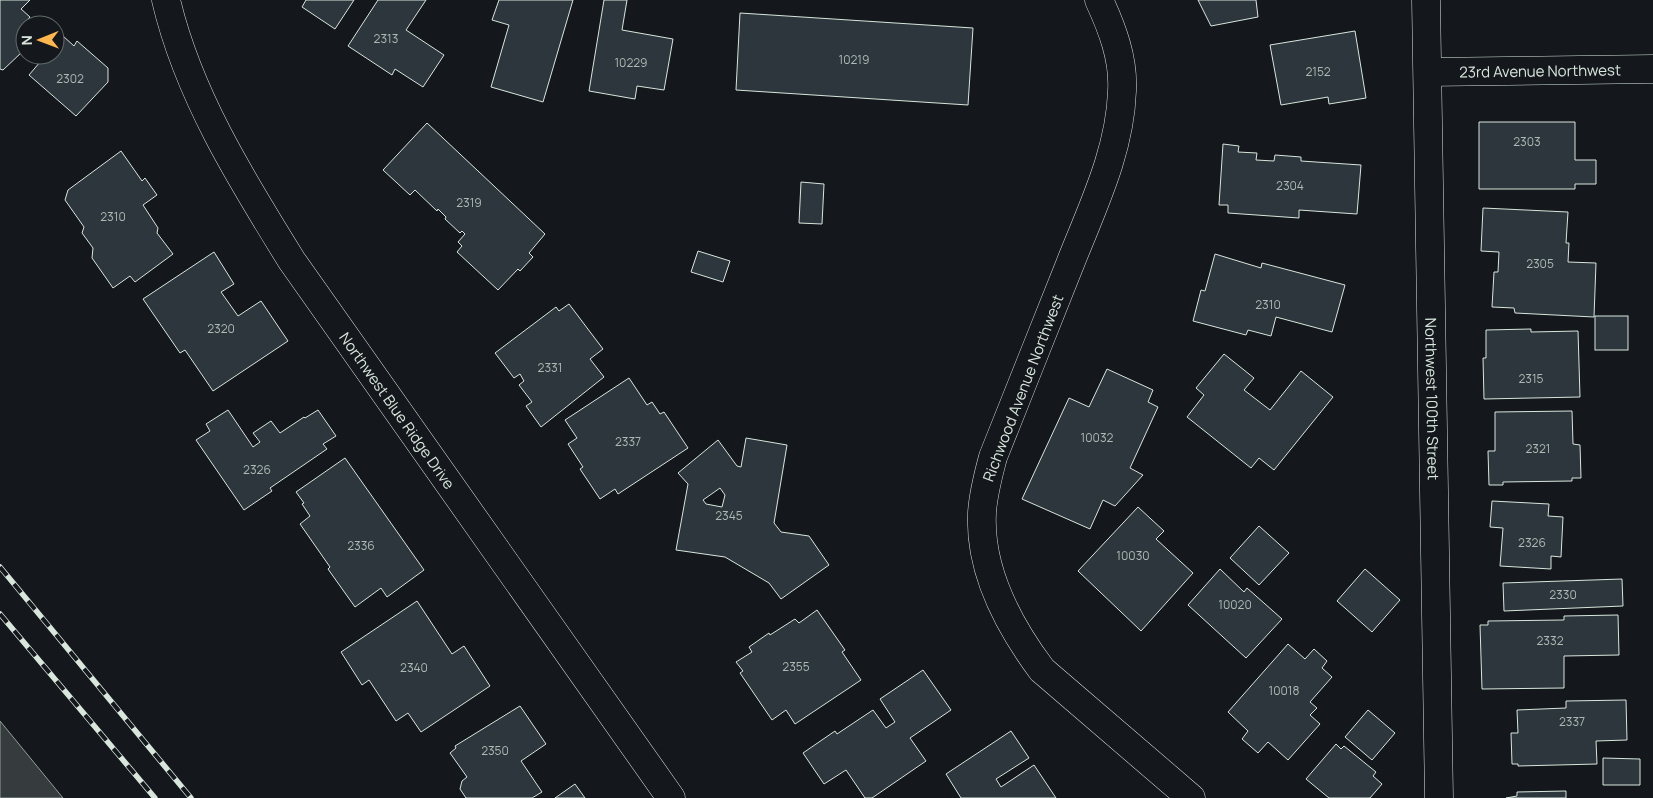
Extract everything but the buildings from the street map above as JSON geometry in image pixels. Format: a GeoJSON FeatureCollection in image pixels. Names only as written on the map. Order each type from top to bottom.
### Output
{"type":"FeatureCollection","features":[{"type":"Feature","properties":{"kind":"street","name":"Northwest Blue Ridge Drive"},"geometry":{"type":"LineString","coordinates":[[166,0],[190,76],[238,172],[288,253],[671,798]]}},
{"type":"Feature","properties":{"kind":"street","name":"Richwood Avenue Northwest"},"geometry":{"type":"LineString","coordinates":[[1099,0],[1110,25],[1119,56],[1122,89],[1119,124],[1110,160],[1095,200],[993,457],[985,487],[982,514],[983,541],[990,572],[1001,602],[1026,648],[1042,670],[1191,798]]}},
{"type":"Feature","properties":{"kind":"street","name":"Northwest 100th Street"},"geometry":{"type":"LineString","coordinates":[[1426,0],[1439,798]]}},
{"type":"Feature","properties":{"kind":"street","name":"23rd Avenue Northwest"},"geometry":{"type":"LineString","coordinates":[[1428,72],[1653,69]]}},
{"type":"Feature","properties":{"kind":"shaded area"},"geometry":{"type":"Polygon","coordinates":[[[0,721],[63,798],[0,798],[0,721]]]}},
{"type":"Feature","properties":{"kind":"railway"},"geometry":{"type":"LineString","coordinates":[[0,567],[191,798]]}},
{"type":"Feature","properties":{"kind":"railway"},"geometry":{"type":"LineString","coordinates":[[0,614],[155,798]]}}]}
